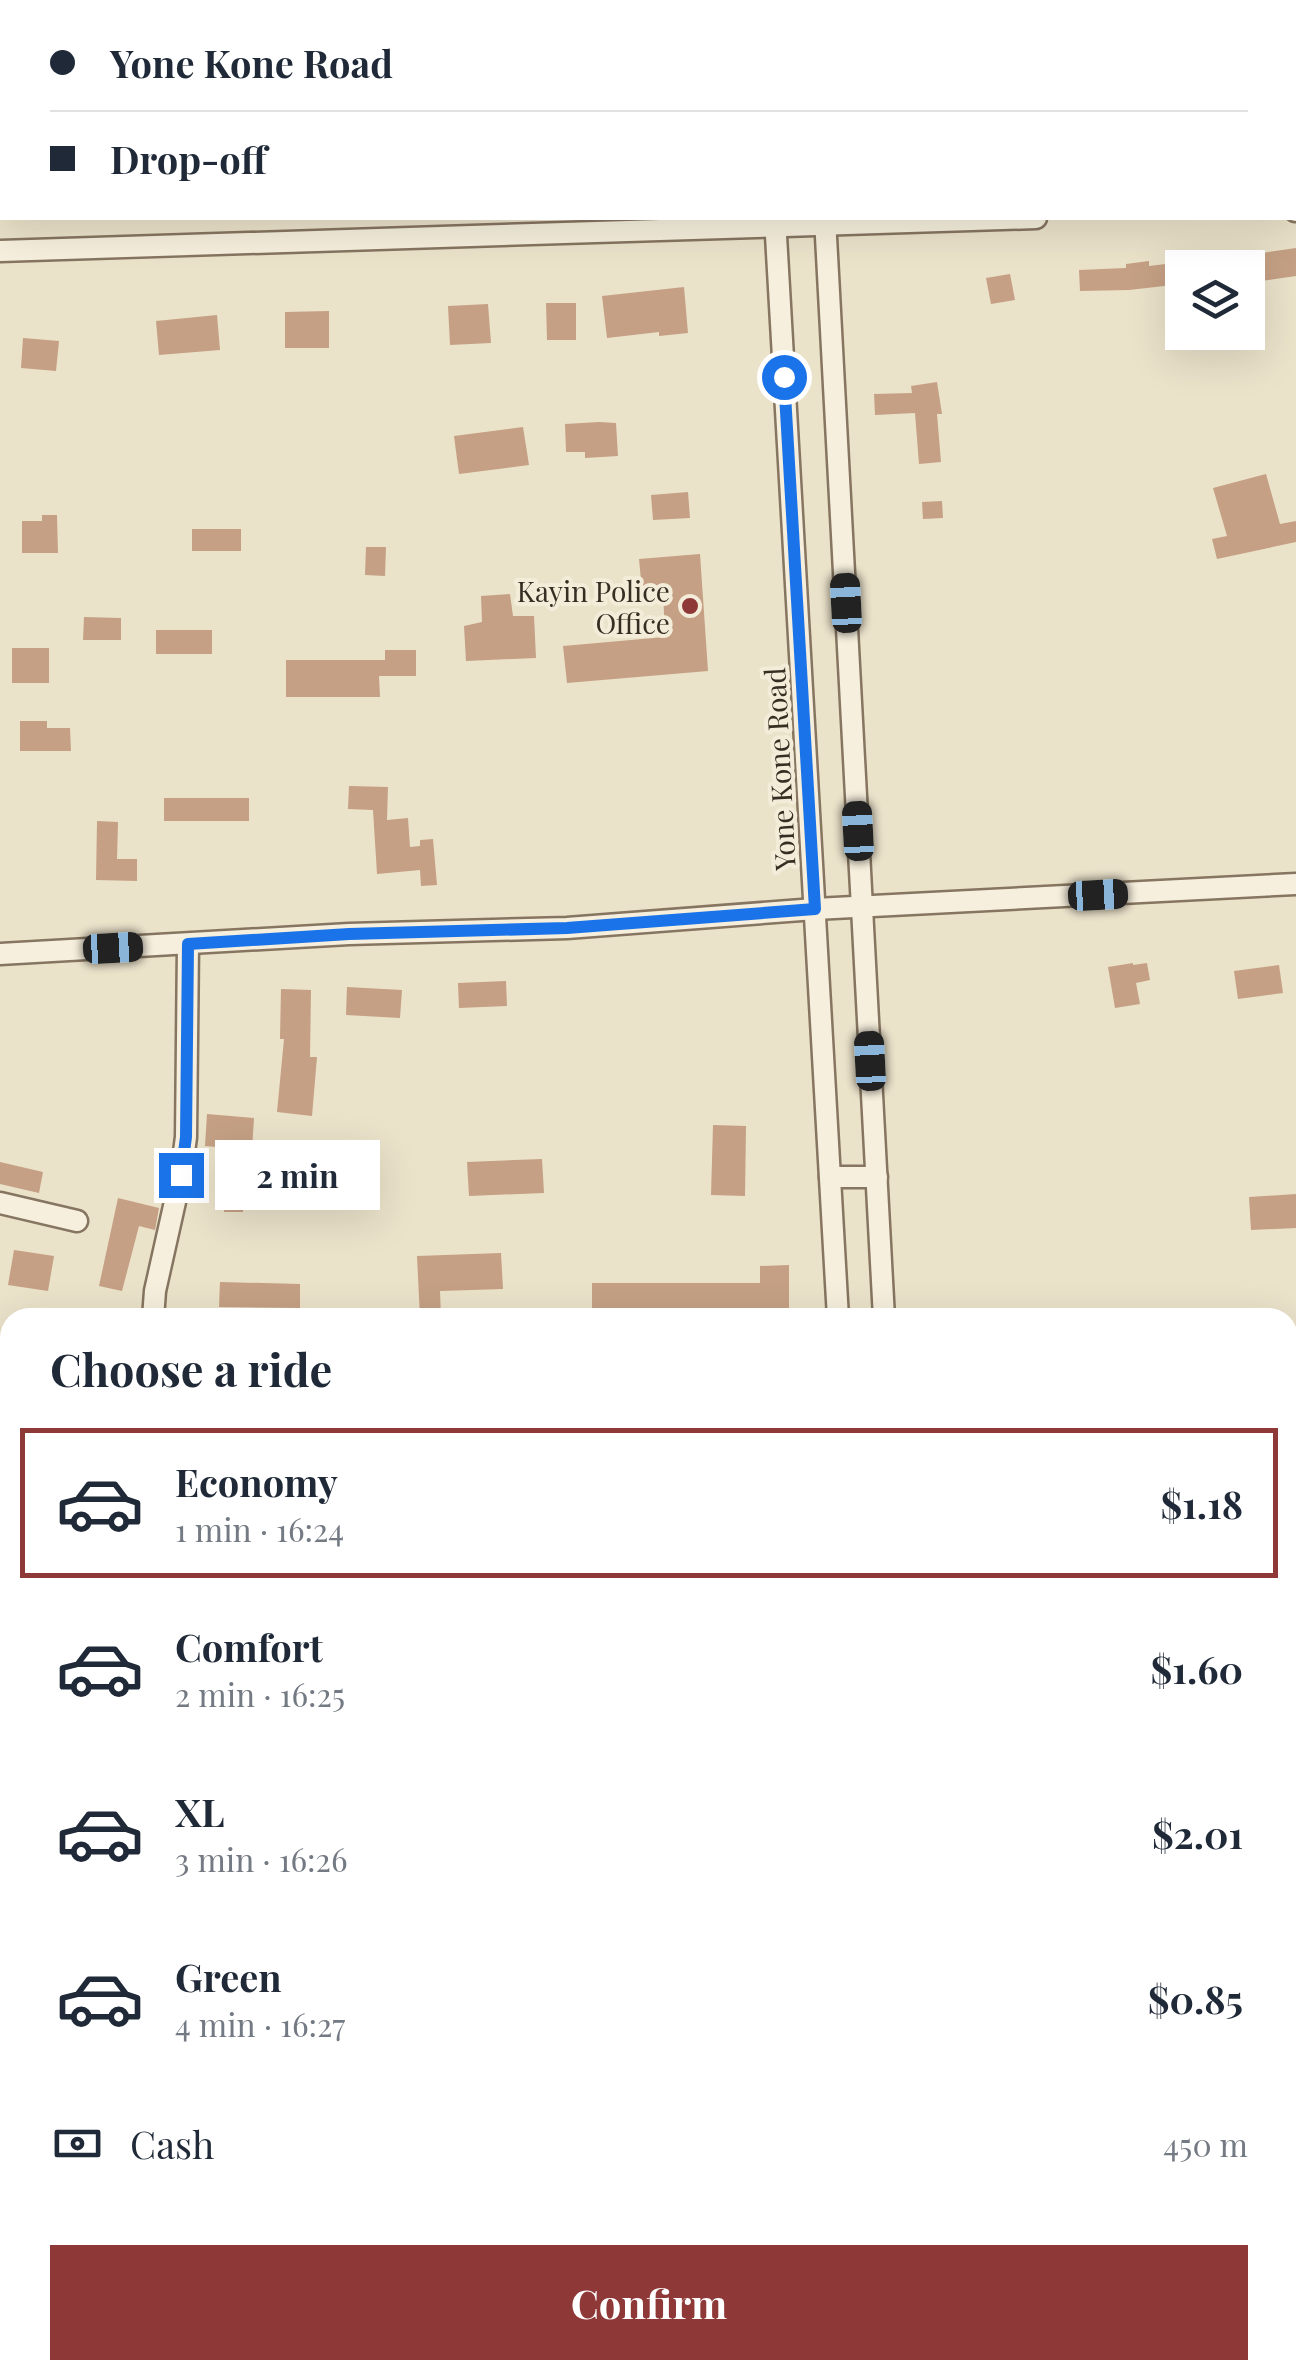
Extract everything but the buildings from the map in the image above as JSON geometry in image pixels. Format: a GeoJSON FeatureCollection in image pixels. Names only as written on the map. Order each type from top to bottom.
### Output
{"type":"FeatureCollection","features":[{"type":"Feature","properties":{"kind":"street"},"geometry":{"type":"LineString","coordinates":[[0,251],[826,220],[883,1308]]}},
{"type":"Feature","properties":{"kind":"street","name":"Yone Kone Road"},"geometry":{"type":"LineString","coordinates":[[775,221],[837,1308]]}},
{"type":"Feature","properties":{"kind":"street"},"geometry":{"type":"LineString","coordinates":[[0,954],[349,934],[567,928],[815,909],[1296,884]]}},
{"type":"Feature","properties":{"kind":"street"},"geometry":{"type":"LineString","coordinates":[[154,1308],[186,1137],[188,944]]}},
{"type":"Feature","properties":{"kind":"street"},"geometry":{"type":"LineString","coordinates":[[830,1178],[876,1176]]}},
{"type":"Feature","properties":{"kind":"street"},"geometry":{"type":"LineString","coordinates":[[0,1203],[77,1220]]}},
{"type":"Feature","properties":{"kind":"place","name":"Kayin Police Office"},"geometry":{"type":"Point","coordinates":[690,606]}},
{"type":"Feature","properties":{"kind":"route"},"geometry":{"type":"LineString","coordinates":[[181,1175],[186,1137],[188,944],[676,922],[815,909],[784,377]]}}]}
